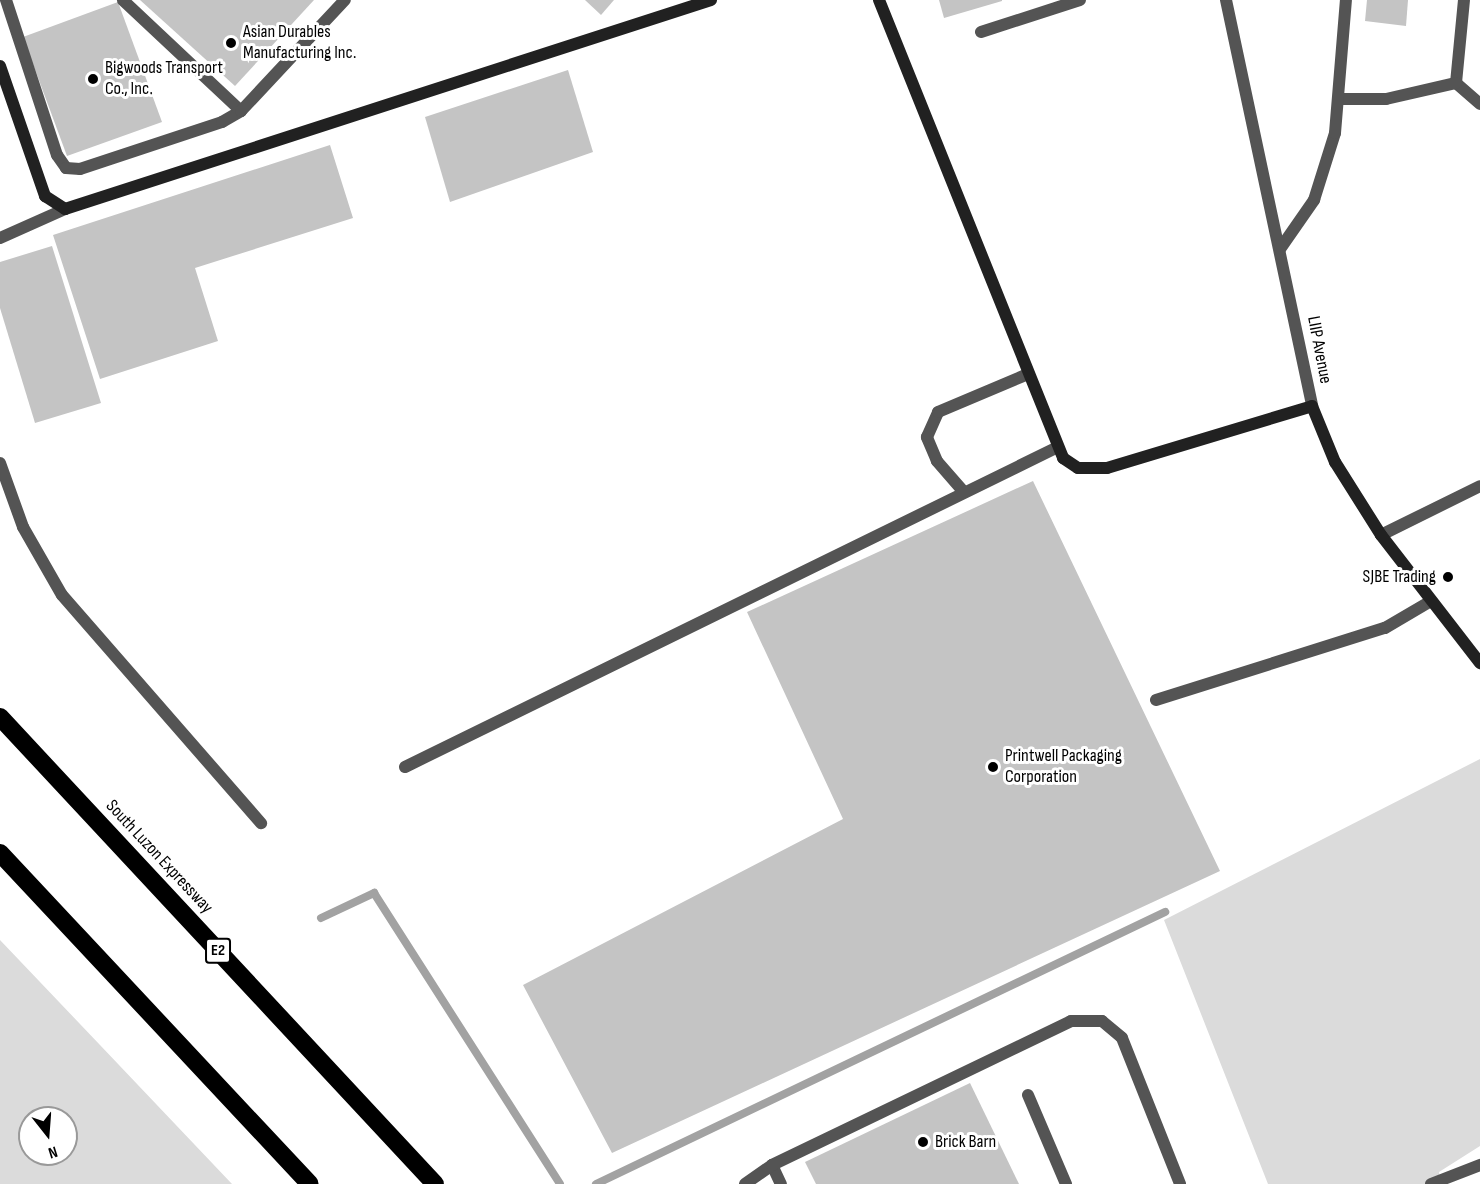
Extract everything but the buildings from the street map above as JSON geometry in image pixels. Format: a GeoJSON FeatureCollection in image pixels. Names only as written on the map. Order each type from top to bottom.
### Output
{"type":"FeatureCollection","features":[{"type":"Feature","properties":{"kind":"highway","name":"South Luzon Expressway"},"geometry":{"type":"LineString","coordinates":[[0,717],[435,1184]]}},
{"type":"Feature","properties":{"kind":"highway"},"geometry":{"type":"LineString","coordinates":[[0,853],[310,1184]]}},
{"type":"Feature","properties":{"kind":"street"},"geometry":{"type":"LineString","coordinates":[[6,0],[57,155],[66,168],[80,169],[222,122],[241,111],[345,0]]}},
{"type":"Feature","properties":{"kind":"street"},"geometry":{"type":"LineString","coordinates":[[123,0],[241,111]]}},
{"type":"Feature","properties":{"kind":"street"},"geometry":{"type":"LineString","coordinates":[[0,238],[65,209],[711,0]]}},
{"type":"Feature","properties":{"kind":"street"},"geometry":{"type":"LineString","coordinates":[[879,0],[1056,448],[1078,468],[1107,468],[1312,406]]}},
{"type":"Feature","properties":{"kind":"street"},"geometry":{"type":"LineString","coordinates":[[981,32],[1080,0]]}},
{"type":"Feature","properties":{"kind":"street","name":"LIIP Avenue"},"geometry":{"type":"LineString","coordinates":[[1226,0],[1312,406],[1335,462],[1381,535],[1480,663]]}},
{"type":"Feature","properties":{"kind":"street"},"geometry":{"type":"LineString","coordinates":[[1280,249],[1314,200],[1335,133],[1346,0]]}},
{"type":"Feature","properties":{"kind":"street"},"geometry":{"type":"LineString","coordinates":[[1456,82],[1464,0]]}},
{"type":"Feature","properties":{"kind":"street"},"geometry":{"type":"LineString","coordinates":[[0,66],[45,196],[53,206],[65,209]]}},
{"type":"Feature","properties":{"kind":"street"},"geometry":{"type":"LineString","coordinates":[[1338,99],[1386,99],[1456,82]]}},
{"type":"Feature","properties":{"kind":"street"},"geometry":{"type":"LineString","coordinates":[[1456,82],[1480,104]]}},
{"type":"Feature","properties":{"kind":"street"},"geometry":{"type":"LineString","coordinates":[[963,491],[937,461],[927,437],[938,412],[1028,374]]}},
{"type":"Feature","properties":{"kind":"street"},"geometry":{"type":"LineString","coordinates":[[405,767],[963,491],[1056,448]]}},
{"type":"Feature","properties":{"kind":"street"},"geometry":{"type":"LineString","coordinates":[[0,463],[23,527],[62,596],[261,823]]}},
{"type":"Feature","properties":{"kind":"street"},"geometry":{"type":"LineString","coordinates":[[1381,535],[1480,486]]}},
{"type":"Feature","properties":{"kind":"street"},"geometry":{"type":"LineString","coordinates":[[1156,700],[1384,628],[1431,601]]}},
{"type":"Feature","properties":{"kind":"street"},"geometry":{"type":"LineString","coordinates":[[745,1184],[772,1165],[1071,1021],[1102,1021],[1122,1038],[1180,1184]]}},
{"type":"Feature","properties":{"kind":"street"},"geometry":{"type":"LineString","coordinates":[[1028,1095],[1066,1184]]}},
{"type":"Feature","properties":{"kind":"street"},"geometry":{"type":"LineString","coordinates":[[772,1165],[781,1184]]}},
{"type":"Feature","properties":{"kind":"street"},"geometry":{"type":"LineString","coordinates":[[1431,1184],[1480,1165]]}},
{"type":"Feature","properties":{"kind":"shaded area"},"geometry":{"type":"Polygon","coordinates":[[[1480,759],[1480,1146],[1439,1172],[1441,1184],[1268,1184],[1164,920],[1480,759]]]}},
{"type":"Feature","properties":{"kind":"shaded area"},"geometry":{"type":"Polygon","coordinates":[[[0,940],[232,1184],[0,1184],[0,940]]]}},
{"type":"Feature","properties":{"kind":"waterway"},"geometry":{"type":"LineString","coordinates":[[321,918],[374,893],[560,1184]]}},
{"type":"Feature","properties":{"kind":"waterway"},"geometry":{"type":"LineString","coordinates":[[596,1184],[1165,912]]}},
{"type":"Feature","properties":{"kind":"place","name":"Asian Durables Manufacturing Inc."},"geometry":{"type":"Point","coordinates":[231,43]}},
{"type":"Feature","properties":{"kind":"place","name":"Bigwoods Transport Co., Inc."},"geometry":{"type":"Point","coordinates":[93,79]}},
{"type":"Feature","properties":{"kind":"place","name":"SJBE Trading"},"geometry":{"type":"Point","coordinates":[1448,577]}},
{"type":"Feature","properties":{"kind":"place","name":"Printwell Packaging Corporation"},"geometry":{"type":"Point","coordinates":[993,767]}},
{"type":"Feature","properties":{"kind":"place","name":"Brick Barn"},"geometry":{"type":"Point","coordinates":[923,1142]}}]}
